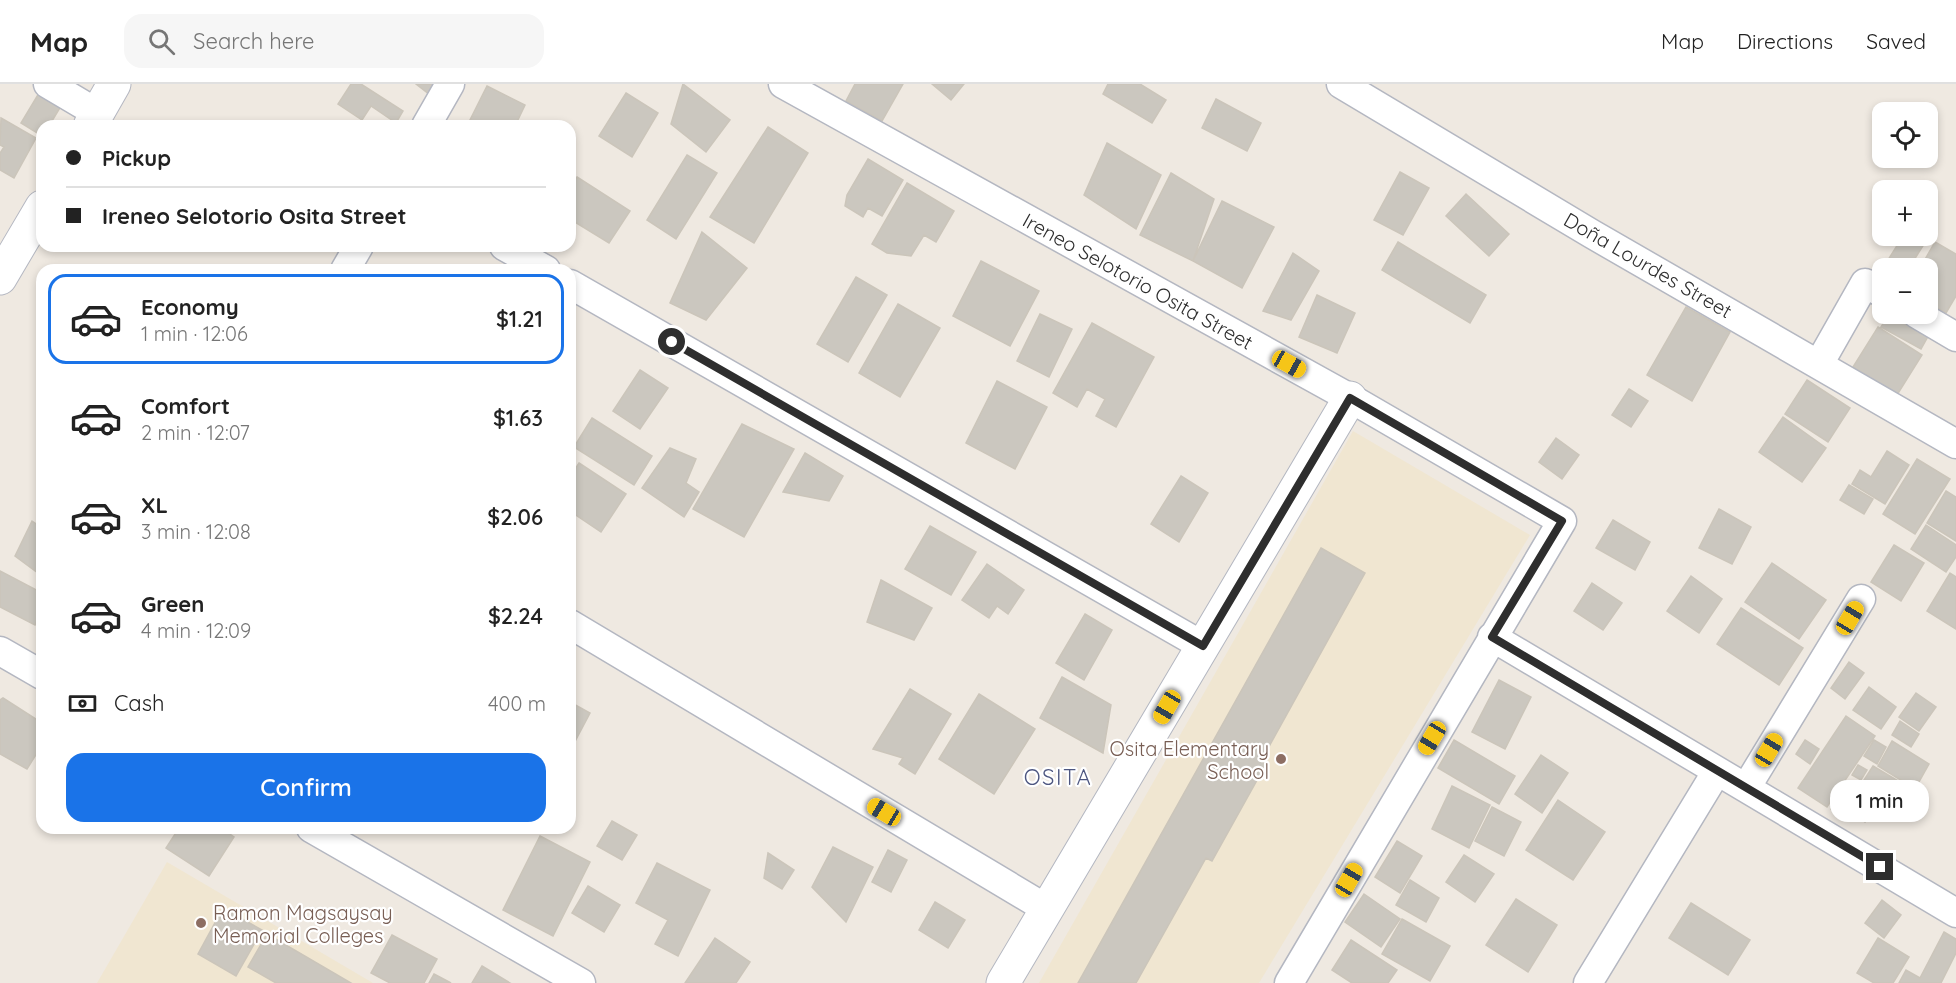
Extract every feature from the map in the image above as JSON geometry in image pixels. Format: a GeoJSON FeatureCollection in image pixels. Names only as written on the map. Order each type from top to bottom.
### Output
{"type":"FeatureCollection","features":[{"type":"Feature","properties":{"kind":"street"},"geometry":{"type":"LineString","coordinates":[[48,84],[93,119],[114,84]]}},
{"type":"Feature","properties":{"kind":"street"},"geometry":{"type":"LineString","coordinates":[[429,120],[450,84]]}},
{"type":"Feature","properties":{"kind":"street","name":"Ireneo Selotorio Osita Street"},"geometry":{"type":"LineString","coordinates":[[783,84],[1350,398],[1562,521],[1492,637]]}},
{"type":"Feature","properties":{"kind":"street","name":"Doña Lourdes Street"},"geometry":{"type":"LineString","coordinates":[[1341,84],[1592,234],[1956,444]]}},
{"type":"Feature","properties":{"kind":"street"},"geometry":{"type":"LineString","coordinates":[[0,279],[36,217]]}},
{"type":"Feature","properties":{"kind":"street"},"geometry":{"type":"LineString","coordinates":[[514,252],[536,264]]}},
{"type":"Feature","properties":{"kind":"street"},"geometry":{"type":"LineString","coordinates":[[1819,364],[1865,283],[1872,287]]}},
{"type":"Feature","properties":{"kind":"street"},"geometry":{"type":"LineString","coordinates":[[576,287],[1203,646]]}},
{"type":"Feature","properties":{"kind":"street"},"geometry":{"type":"LineString","coordinates":[[1934,324],[1956,337]]}},
{"type":"Feature","properties":{"kind":"street"},"geometry":{"type":"LineString","coordinates":[[1003,983],[1350,398]]}},
{"type":"Feature","properties":{"kind":"street"},"geometry":{"type":"LineString","coordinates":[[1746,788],[1861,599]]}},
{"type":"Feature","properties":{"kind":"street"},"geometry":{"type":"LineString","coordinates":[[576,628],[1047,909]]}},
{"type":"Feature","properties":{"kind":"street"},"geometry":{"type":"LineString","coordinates":[[1289,983],[1492,637],[1956,913]]}},
{"type":"Feature","properties":{"kind":"street"},"geometry":{"type":"LineString","coordinates":[[0,651],[36,672]]}},
{"type":"Feature","properties":{"kind":"street"},"geometry":{"type":"LineString","coordinates":[[1588,983],[1717,771]]}},
{"type":"Feature","properties":{"kind":"street"},"geometry":{"type":"LineString","coordinates":[[321,834],[580,983]]}},
{"type":"Feature","properties":{"kind":"shaded area","name":"Osita Elementary School"},"geometry":{"type":"Polygon","coordinates":[[[1353,431],[1530,535],[1259,983],[1039,983],[1353,431]]]}},
{"type":"Feature","properties":{"kind":"shaded area","name":"Ramon Magsaysay Memorial Colleges"},"geometry":{"type":"Polygon","coordinates":[[[167,862],[373,983],[97,983],[167,862]]]}},
{"type":"Feature","properties":{"kind":"building"},"geometry":{"type":"Polygon","coordinates":[[[351,84],[361,84],[403,111],[398,120],[392,120],[371,106],[362,120],[338,104],[351,84]]]}},
{"type":"Feature","properties":{"kind":"building"},"geometry":{"type":"Polygon","coordinates":[[[416,84],[437,84],[430,95],[416,84]]]}},
{"type":"Feature","properties":{"kind":"building"},"geometry":{"type":"Polygon","coordinates":[[[683,84],[730,120],[706,152],[671,124],[683,84]]]}},
{"type":"Feature","properties":{"kind":"building"},"geometry":{"type":"Polygon","coordinates":[[[855,84],[903,84],[882,121],[846,101],[855,84]]]}},
{"type":"Feature","properties":{"kind":"building"},"geometry":{"type":"Polygon","coordinates":[[[932,84],[964,84],[951,100],[932,84]]]}},
{"type":"Feature","properties":{"kind":"building"},"geometry":{"type":"Polygon","coordinates":[[[1108,84],[1140,84],[1166,100],[1152,123],[1103,94],[1108,84]]]}},
{"type":"Feature","properties":{"kind":"building"},"geometry":{"type":"Polygon","coordinates":[[[487,86],[525,105],[518,120],[470,120],[487,86]]]}},
{"type":"Feature","properties":{"kind":"building"},"geometry":{"type":"Polygon","coordinates":[[[39,93],[61,106],[53,120],[36,120],[36,132],[21,123],[39,93]]]}},
{"type":"Feature","properties":{"kind":"building"},"geometry":{"type":"Polygon","coordinates":[[[626,93],[658,113],[632,157],[599,136],[626,93]]]}},
{"type":"Feature","properties":{"kind":"building"},"geometry":{"type":"Polygon","coordinates":[[[1216,99],[1261,123],[1247,151],[1202,128],[1216,99]]]}},
{"type":"Feature","properties":{"kind":"building"},"geometry":{"type":"Polygon","coordinates":[[[1,118],[36,138],[14,178],[0,170],[0,153],[4,147],[0,145],[1,118]]]}},
{"type":"Feature","properties":{"kind":"building"},"geometry":{"type":"Polygon","coordinates":[[[768,127],[808,153],[754,243],[710,217],[768,127]]]}},
{"type":"Feature","properties":{"kind":"building"},"geometry":{"type":"Polygon","coordinates":[[[1107,143],[1161,175],[1136,229],[1084,195],[1107,143]]]}},
{"type":"Feature","properties":{"kind":"building"},"geometry":{"type":"Polygon","coordinates":[[[687,155],[717,173],[676,239],[647,220],[687,155]]]}},
{"type":"Feature","properties":{"kind":"building"},"geometry":{"type":"Polygon","coordinates":[[[868,159],[903,180],[882,216],[868,208],[863,217],[845,206],[847,195],[868,159]]]}},
{"type":"Feature","properties":{"kind":"building"},"geometry":{"type":"Polygon","coordinates":[[[1400,172],[1429,188],[1403,235],[1374,220],[1400,172]]]}},
{"type":"Feature","properties":{"kind":"building"},"geometry":{"type":"Polygon","coordinates":[[[1171,173],[1214,199],[1193,261],[1140,235],[1171,173]]]}},
{"type":"Feature","properties":{"kind":"building"},"geometry":{"type":"Polygon","coordinates":[[[577,177],[630,211],[609,243],[576,223],[577,177]]]}},
{"type":"Feature","properties":{"kind":"building"},"geometry":{"type":"Polygon","coordinates":[[[907,183],[954,211],[936,242],[924,235],[911,256],[887,253],[872,244],[907,183]]]}},
{"type":"Feature","properties":{"kind":"building"},"geometry":{"type":"Polygon","coordinates":[[[1466,194],[1509,234],[1489,256],[1446,216],[1466,194]]]}},
{"type":"Feature","properties":{"kind":"building"},"geometry":{"type":"Polygon","coordinates":[[[1222,201],[1274,227],[1242,288],[1193,261],[1222,201]]]}},
{"type":"Feature","properties":{"kind":"building"},"geometry":{"type":"Polygon","coordinates":[[[702,232],[747,268],[706,320],[670,303],[702,232]]]}},
{"type":"Feature","properties":{"kind":"building"},"geometry":{"type":"Polygon","coordinates":[[[1398,242],[1486,295],[1470,323],[1382,270],[1398,242]]]}},
{"type":"Feature","properties":{"kind":"building"},"geometry":{"type":"Polygon","coordinates":[[[1938,244],[1956,254],[1956,296],[1946,313],[1938,309],[1938,258],[1926,258],[1933,246],[1938,246],[1938,244]]]}},
{"type":"Feature","properties":{"kind":"building"},"geometry":{"type":"Polygon","coordinates":[[[1897,246],[1923,246],[1915,258],[1889,258],[1897,246]]]}},
{"type":"Feature","properties":{"kind":"building"},"geometry":{"type":"Polygon","coordinates":[[[1293,253],[1319,271],[1291,320],[1263,311],[1293,253]]]}},
{"type":"Feature","properties":{"kind":"building"},"geometry":{"type":"Polygon","coordinates":[[[981,261],[1039,291],[1010,346],[953,316],[981,261]]]}},
{"type":"Feature","properties":{"kind":"building"},"geometry":{"type":"Polygon","coordinates":[[[856,277],[887,295],[848,362],[817,344],[856,277]]]}},
{"type":"Feature","properties":{"kind":"building"},"geometry":{"type":"Polygon","coordinates":[[[1317,295],[1355,313],[1337,353],[1299,337],[1317,295]]]}},
{"type":"Feature","properties":{"kind":"building"},"geometry":{"type":"Polygon","coordinates":[[[898,304],[940,328],[900,397],[859,373],[898,304]]]}},
{"type":"Feature","properties":{"kind":"building"},"geometry":{"type":"Polygon","coordinates":[[[1686,307],[1730,332],[1692,401],[1647,375],[1686,307]]]}},
{"type":"Feature","properties":{"kind":"building"},"geometry":{"type":"Polygon","coordinates":[[[1040,314],[1072,329],[1049,377],[1017,361],[1040,314]]]}},
{"type":"Feature","properties":{"kind":"building"},"geometry":{"type":"Polygon","coordinates":[[[1092,323],[1154,357],[1116,427],[1096,416],[1105,399],[1087,389],[1077,407],[1053,393],[1092,323]]]}},
{"type":"Feature","properties":{"kind":"building"},"geometry":{"type":"Polygon","coordinates":[[[1883,324],[1918,324],[1931,331],[1921,349],[1881,327],[1883,324]]]}},
{"type":"Feature","properties":{"kind":"building"},"geometry":{"type":"Polygon","coordinates":[[[1878,327],[1922,355],[1897,395],[1853,367],[1878,327]]]}},
{"type":"Feature","properties":{"kind":"building"},"geometry":{"type":"Polygon","coordinates":[[[640,370],[668,388],[640,429],[613,411],[640,370]]]}},
{"type":"Feature","properties":{"kind":"building"},"geometry":{"type":"Polygon","coordinates":[[[1807,380],[1850,408],[1828,442],[1785,414],[1807,380]]]}},
{"type":"Feature","properties":{"kind":"building"},"geometry":{"type":"Polygon","coordinates":[[[997,381],[1047,407],[1015,469],[966,443],[997,381]]]}},
{"type":"Feature","properties":{"kind":"building"},"geometry":{"type":"Polygon","coordinates":[[[1629,389],[1648,401],[1631,427],[1612,415],[1629,389]]]}},
{"type":"Feature","properties":{"kind":"building"},"geometry":{"type":"Polygon","coordinates":[[[1783,417],[1826,448],[1802,482],[1759,452],[1783,417]]]}},
{"type":"Feature","properties":{"kind":"building"},"geometry":{"type":"Polygon","coordinates":[[[592,418],[652,456],[634,485],[576,448],[576,444],[592,418]]]}},
{"type":"Feature","properties":{"kind":"building"},"geometry":{"type":"Polygon","coordinates":[[[742,424],[794,449],[744,537],[693,509],[742,424]]]}},
{"type":"Feature","properties":{"kind":"building"},"geometry":{"type":"Polygon","coordinates":[[[1556,438],[1579,455],[1562,479],[1539,462],[1556,438]]]}},
{"type":"Feature","properties":{"kind":"building"},"geometry":{"type":"Polygon","coordinates":[[[670,448],[696,459],[686,483],[699,492],[684,517],[642,488],[670,448]]]}},
{"type":"Feature","properties":{"kind":"building"},"geometry":{"type":"Polygon","coordinates":[[[1887,451],[1909,465],[1885,504],[1852,484],[1860,470],[1871,477],[1887,451]]]}},
{"type":"Feature","properties":{"kind":"building"},"geometry":{"type":"Polygon","coordinates":[[[805,453],[843,476],[829,501],[783,492],[805,453]]]}},
{"type":"Feature","properties":{"kind":"building"},"geometry":{"type":"Polygon","coordinates":[[[1917,459],[1950,479],[1915,534],[1883,514],[1917,459]]]}},
{"type":"Feature","properties":{"kind":"building"},"geometry":{"type":"Polygon","coordinates":[[[579,463],[626,494],[601,532],[576,515],[576,468],[579,463]]]}},
{"type":"Feature","properties":{"kind":"building"},"geometry":{"type":"Polygon","coordinates":[[[1181,476],[1208,493],[1179,542],[1151,524],[1181,476]]]}},
{"type":"Feature","properties":{"kind":"building"},"geometry":{"type":"Polygon","coordinates":[[[1849,485],[1873,499],[1864,514],[1840,500],[1849,485]]]}},
{"type":"Feature","properties":{"kind":"building"},"geometry":{"type":"Polygon","coordinates":[[[1946,491],[1956,497],[1956,541],[1927,523],[1946,491]]]}},
{"type":"Feature","properties":{"kind":"building"},"geometry":{"type":"Polygon","coordinates":[[[1719,509],[1751,527],[1732,564],[1699,548],[1719,509]]]}},
{"type":"Feature","properties":{"kind":"building"},"geometry":{"type":"Polygon","coordinates":[[[1613,520],[1650,542],[1635,570],[1596,548],[1613,520]]]}},
{"type":"Feature","properties":{"kind":"building"},"geometry":{"type":"Polygon","coordinates":[[[32,521],[36,524],[36,572],[15,556],[32,521]]]}},
{"type":"Feature","properties":{"kind":"building"},"geometry":{"type":"Polygon","coordinates":[[[1926,525],[1956,545],[1956,557],[1946,572],[1911,549],[1926,525]]]}},
{"type":"Feature","properties":{"kind":"building"},"geometry":{"type":"Polygon","coordinates":[[[930,526],[976,552],[951,595],[905,569],[930,526]]]}},
{"type":"Feature","properties":{"kind":"building"},"geometry":{"type":"Polygon","coordinates":[[[1894,545],[1924,563],[1901,601],[1871,582],[1894,545]]]}},
{"type":"Feature","properties":{"kind":"building"},"geometry":{"type":"Polygon","coordinates":[[[1321,548],[1365,573],[1261,761],[1266,764],[1212,861],[1206,858],[1136,983],[1078,983],[1321,548]]]}},
{"type":"Feature","properties":{"kind":"building"},"geometry":{"type":"Polygon","coordinates":[[[1772,563],[1826,600],[1799,639],[1745,602],[1772,563]]]}},
{"type":"Feature","properties":{"kind":"building"},"geometry":{"type":"Polygon","coordinates":[[[987,564],[1024,590],[1008,614],[997,606],[989,618],[962,600],[987,564]]]}},
{"type":"Feature","properties":{"kind":"building"},"geometry":{"type":"Polygon","coordinates":[[[0,571],[36,590],[35,625],[0,607],[0,571]]]}},
{"type":"Feature","properties":{"kind":"building"},"geometry":{"type":"Polygon","coordinates":[[[1950,573],[1956,577],[1956,629],[1927,611],[1950,573]]]}},
{"type":"Feature","properties":{"kind":"building"},"geometry":{"type":"Polygon","coordinates":[[[1691,576],[1722,599],[1699,633],[1667,611],[1691,576]]]}},
{"type":"Feature","properties":{"kind":"building"},"geometry":{"type":"Polygon","coordinates":[[[881,580],[932,608],[914,640],[867,622],[881,580]]]}},
{"type":"Feature","properties":{"kind":"building"},"geometry":{"type":"Polygon","coordinates":[[[1592,583],[1622,603],[1603,630],[1574,611],[1592,583]]]}},
{"type":"Feature","properties":{"kind":"building"},"geometry":{"type":"Polygon","coordinates":[[[1741,608],[1803,648],[1779,685],[1717,644],[1741,608]]]}},
{"type":"Feature","properties":{"kind":"building"},"geometry":{"type":"Polygon","coordinates":[[[1085,614],[1112,630],[1084,680],[1056,663],[1085,614]]]}},
{"type":"Feature","properties":{"kind":"building"},"geometry":{"type":"Polygon","coordinates":[[[1849,662],[1864,673],[1845,699],[1831,688],[1849,662]]]}},
{"type":"Feature","properties":{"kind":"building"},"geometry":{"type":"Polygon","coordinates":[[[1062,677],[1111,705],[1103,753],[1040,718],[1062,677]]]}},
{"type":"Feature","properties":{"kind":"building"},"geometry":{"type":"Polygon","coordinates":[[[1499,680],[1531,697],[1505,749],[1472,732],[1499,680]]]}},
{"type":"Feature","properties":{"kind":"building"},"geometry":{"type":"Polygon","coordinates":[[[1869,687],[1896,707],[1881,729],[1853,710],[1869,687]]]}},
{"type":"Feature","properties":{"kind":"building"},"geometry":{"type":"Polygon","coordinates":[[[910,689],[951,714],[915,774],[899,764],[903,758],[873,749],[910,689]]]}},
{"type":"Feature","properties":{"kind":"building"},"geometry":{"type":"Polygon","coordinates":[[[1916,693],[1936,707],[1919,731],[1899,717],[1916,693]]]}},
{"type":"Feature","properties":{"kind":"building"},"geometry":{"type":"Polygon","coordinates":[[[979,694],[1035,729],[994,794],[939,759],[979,694]]]}},
{"type":"Feature","properties":{"kind":"building"},"geometry":{"type":"Polygon","coordinates":[[[3,698],[36,719],[36,755],[27,769],[0,754],[0,700],[3,698]]]}},
{"type":"Feature","properties":{"kind":"building"},"geometry":{"type":"Polygon","coordinates":[[[576,705],[590,713],[576,740],[576,705]]]}},
{"type":"Feature","properties":{"kind":"building"},"geometry":{"type":"Polygon","coordinates":[[[1846,716],[1875,736],[1827,807],[1798,788],[1846,716]]]}},
{"type":"Feature","properties":{"kind":"building"},"geometry":{"type":"Polygon","coordinates":[[[1900,721],[1919,734],[1911,747],[1892,735],[1900,721]]]}},
{"type":"Feature","properties":{"kind":"building"},"geometry":{"type":"Polygon","coordinates":[[[1454,740],[1515,776],[1499,804],[1438,768],[1454,740]]]}},
{"type":"Feature","properties":{"kind":"building"},"geometry":{"type":"Polygon","coordinates":[[[1805,740],[1819,749],[1810,764],[1796,754],[1805,740]]]}},
{"type":"Feature","properties":{"kind":"building"},"geometry":{"type":"Polygon","coordinates":[[[1874,740],[1886,747],[1877,764],[1864,756],[1874,740]]]}},
{"type":"Feature","properties":{"kind":"building"},"geometry":{"type":"Polygon","coordinates":[[[1892,741],[1929,764],[1915,789],[1878,766],[1892,741]]]}},
{"type":"Feature","properties":{"kind":"building"},"geometry":{"type":"Polygon","coordinates":[[[1541,755],[1568,773],[1542,813],[1515,794],[1541,755]]]}},
{"type":"Feature","properties":{"kind":"building"},"geometry":{"type":"Polygon","coordinates":[[[1858,765],[1867,770],[1861,780],[1852,775],[1858,765]]]}},
{"type":"Feature","properties":{"kind":"building"},"geometry":{"type":"Polygon","coordinates":[[[1873,766],[1910,788],[1893,817],[1855,794],[1873,766]]]}},
{"type":"Feature","properties":{"kind":"building"},"geometry":{"type":"Polygon","coordinates":[[[1452,786],[1490,805],[1469,848],[1432,829],[1452,786]]]}},
{"type":"Feature","properties":{"kind":"building"},"geometry":{"type":"Polygon","coordinates":[[[1844,790],[1854,797],[1841,816],[1831,809],[1844,790]]]}},
{"type":"Feature","properties":{"kind":"building"},"geometry":{"type":"Polygon","coordinates":[[[1856,798],[1872,809],[1865,822],[1847,811],[1856,798]]]}},
{"type":"Feature","properties":{"kind":"building"},"geometry":{"type":"Polygon","coordinates":[[[1558,800],[1605,832],[1573,880],[1526,850],[1558,800]]]}},
{"type":"Feature","properties":{"kind":"building"},"geometry":{"type":"Polygon","coordinates":[[[1492,807],[1521,822],[1504,856],[1475,841],[1492,807]]]}},
{"type":"Feature","properties":{"kind":"building"},"geometry":{"type":"Polygon","coordinates":[[[612,821],[637,835],[622,860],[597,846],[612,821]]]}},
{"type":"Feature","properties":{"kind":"building"},"geometry":{"type":"Polygon","coordinates":[[[175,834],[230,834],[234,837],[209,876],[166,848],[175,834]]]}},
{"type":"Feature","properties":{"kind":"building"},"geometry":{"type":"Polygon","coordinates":[[[540,836],[590,862],[553,936],[503,910],[540,836]]]}},
{"type":"Feature","properties":{"kind":"building"},"geometry":{"type":"Polygon","coordinates":[[[1397,841],[1422,856],[1400,893],[1375,877],[1397,841]]]}},
{"type":"Feature","properties":{"kind":"building"},"geometry":{"type":"Polygon","coordinates":[[[833,847],[873,867],[846,922],[812,887],[833,847]]]}},
{"type":"Feature","properties":{"kind":"building"},"geometry":{"type":"Polygon","coordinates":[[[888,850],[907,860],[891,892],[872,882],[888,850]]]}},
{"type":"Feature","properties":{"kind":"building"},"geometry":{"type":"Polygon","coordinates":[[[768,853],[794,870],[782,889],[764,878],[768,853]]]}},
{"type":"Feature","properties":{"kind":"building"},"geometry":{"type":"Polygon","coordinates":[[[1464,855],[1494,874],[1475,902],[1446,882],[1464,855]]]}},
{"type":"Feature","properties":{"kind":"building"},"geometry":{"type":"Polygon","coordinates":[[[657,863],[710,890],[678,956],[655,944],[668,920],[636,903],[657,863]]]}},
{"type":"Feature","properties":{"kind":"building"},"geometry":{"type":"Polygon","coordinates":[[[1410,880],[1439,898],[1426,922],[1396,905],[1410,880]]]}},
{"type":"Feature","properties":{"kind":"building"},"geometry":{"type":"Polygon","coordinates":[[[588,886],[620,905],[604,932],[572,913],[588,886]]]}},
{"type":"Feature","properties":{"kind":"building"},"geometry":{"type":"Polygon","coordinates":[[[1364,894],[1400,919],[1381,947],[1345,922],[1364,894]]]}},
{"type":"Feature","properties":{"kind":"building"},"geometry":{"type":"Polygon","coordinates":[[[1516,899],[1557,925],[1528,972],[1486,945],[1516,899]]]}},
{"type":"Feature","properties":{"kind":"building"},"geometry":{"type":"Polygon","coordinates":[[[1882,900],[1901,915],[1884,938],[1865,923],[1882,900]]]}},
{"type":"Feature","properties":{"kind":"building"},"geometry":{"type":"Polygon","coordinates":[[[935,902],[965,920],[948,948],[919,930],[935,902]]]}},
{"type":"Feature","properties":{"kind":"building"},"geometry":{"type":"Polygon","coordinates":[[[1691,903],[1750,940],[1728,975],[1669,938],[1691,903]]]}},
{"type":"Feature","properties":{"kind":"building"},"geometry":{"type":"Polygon","coordinates":[[[223,908],[262,930],[236,976],[198,954],[223,908]]]}},
{"type":"Feature","properties":{"kind":"building"},"geometry":{"type":"Polygon","coordinates":[[[1402,919],[1450,946],[1430,981],[1382,954],[1402,919]]]}},
{"type":"Feature","properties":{"kind":"building"},"geometry":{"type":"Polygon","coordinates":[[[1944,932],[1956,939],[1956,953],[1941,983],[1899,983],[1906,970],[1920,978],[1944,932]]]}},
{"type":"Feature","properties":{"kind":"building"},"geometry":{"type":"Polygon","coordinates":[[[267,934],[351,983],[276,983],[248,967],[267,934]]]}},
{"type":"Feature","properties":{"kind":"building"},"geometry":{"type":"Polygon","coordinates":[[[392,935],[437,959],[424,983],[390,983],[371,973],[392,935]]]}},
{"type":"Feature","properties":{"kind":"building"},"geometry":{"type":"Polygon","coordinates":[[[715,938],[750,962],[736,983],[685,983],[715,938]]]}},
{"type":"Feature","properties":{"kind":"building"},"geometry":{"type":"Polygon","coordinates":[[[1878,938],[1909,957],[1893,983],[1874,983],[1857,973],[1878,938]]]}},
{"type":"Feature","properties":{"kind":"building"},"geometry":{"type":"Polygon","coordinates":[[[1351,940],[1397,970],[1388,983],[1352,983],[1332,970],[1351,940]]]}},
{"type":"Feature","properties":{"kind":"building"},"geometry":{"type":"Polygon","coordinates":[[[482,966],[510,983],[472,983],[482,966]]]}},
{"type":"Feature","properties":{"kind":"building"},"geometry":{"type":"Polygon","coordinates":[[[434,974],[451,983],[429,983],[434,974]]]}},
{"type":"Feature","properties":{"kind":"place","name":"Osita Elementary School"},"geometry":{"type":"Point","coordinates":[1281,759]}},
{"type":"Feature","properties":{"kind":"place","name":"Ramon Magsaysay Memorial Colleges"},"geometry":{"type":"Point","coordinates":[201,923]}},
{"type":"Feature","properties":{"kind":"district","name":"OSITA"},"geometry":{"type":"Point","coordinates":[1058,777]}},
{"type":"Feature","properties":{"kind":"route"},"geometry":{"type":"LineString","coordinates":[[672,342],[1203,646],[1350,398],[1562,521],[1492,637],[1880,867]]}}]}
